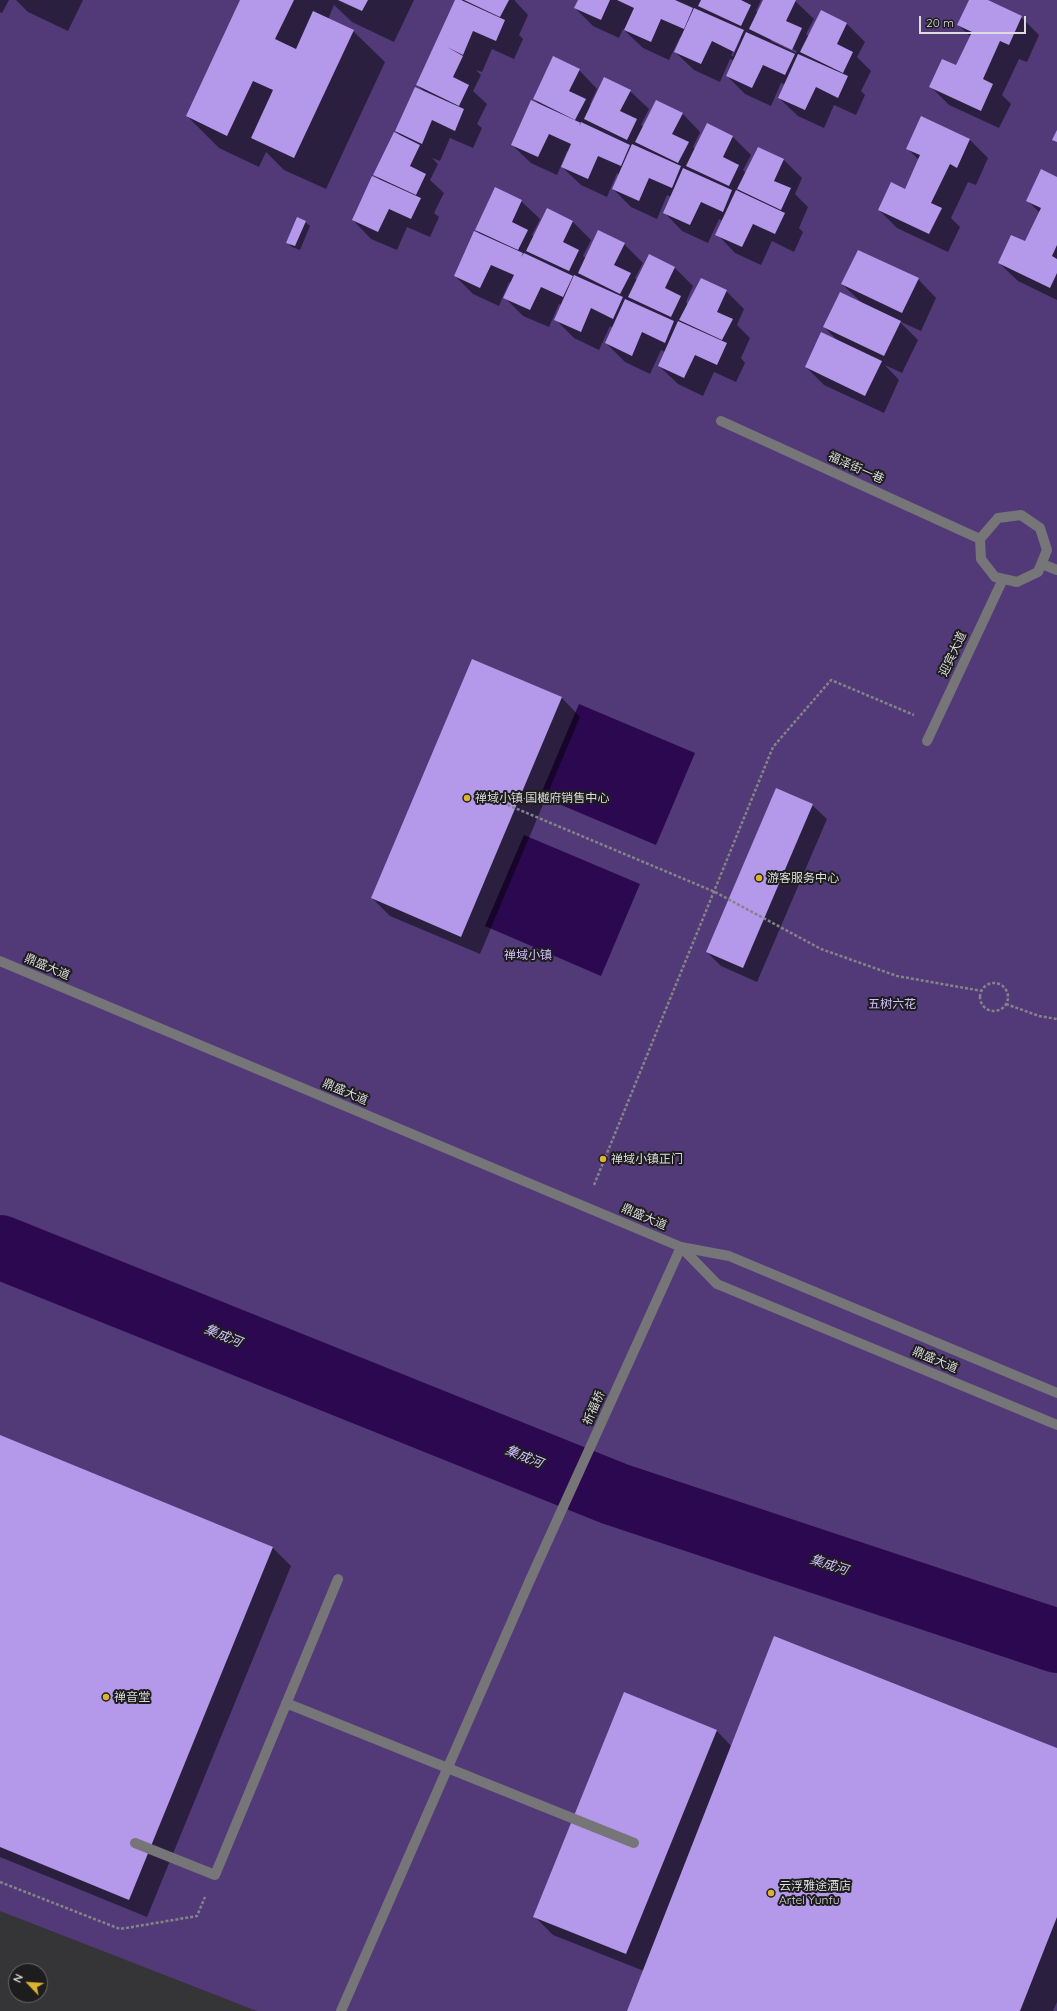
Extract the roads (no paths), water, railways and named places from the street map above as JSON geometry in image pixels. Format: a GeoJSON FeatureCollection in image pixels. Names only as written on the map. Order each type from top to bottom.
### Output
{"type":"FeatureCollection","features":[{"type":"Feature","properties":{"kind":"street","name":"福泽街一巷"},"geometry":{"type":"LineString","coordinates":[[721,421],[980,539]]}},
{"type":"Feature","properties":{"kind":"street"},"geometry":{"type":"LineString","coordinates":[[1021,515],[1040,528],[1047,550],[1042,564],[1038,572],[1017,582],[995,577],[981,559],[980,539],[998,518],[1021,515]]}},
{"type":"Feature","properties":{"kind":"street"},"geometry":{"type":"LineString","coordinates":[[1042,564],[1057,570]]}},
{"type":"Feature","properties":{"kind":"street","name":"迎宾大道"},"geometry":{"type":"LineString","coordinates":[[926,741],[1003,579]]}},
{"type":"Feature","properties":{"kind":"street","name":"鼎盛大道"},"geometry":{"type":"LineString","coordinates":[[0,961],[681,1247],[729,1256],[1057,1393]]}},
{"type":"Feature","properties":{"kind":"street","name":"鼎盛大道"},"geometry":{"type":"LineString","coordinates":[[681,1247],[717,1284],[1057,1425]]}},
{"type":"Feature","properties":{"kind":"street","name":"祈福桥"},"geometry":{"type":"LineString","coordinates":[[342,2011],[530,1580],[681,1247]]}},
{"type":"Feature","properties":{"kind":"street"},"geometry":{"type":"LineString","coordinates":[[135,1843],[215,1875],[338,1579]]}},
{"type":"Feature","properties":{"kind":"street"},"geometry":{"type":"LineString","coordinates":[[286,1703],[634,1843]]}},
{"type":"Feature","properties":{"kind":"waterway","name":"集成河"},"geometry":{"type":"LineString","coordinates":[[0,1247],[615,1494],[1057,1641]]}},
{"type":"Feature","properties":{"kind":"place","name":"禅域小镇·国樾府销售中心"},"geometry":{"type":"Point","coordinates":[467,798]}},
{"type":"Feature","properties":{"kind":"place","name":"游客服务中心"},"geometry":{"type":"Point","coordinates":[759,878]}},
{"type":"Feature","properties":{"kind":"place","name":"禅域小镇正门"},"geometry":{"type":"Point","coordinates":[603,1159]}},
{"type":"Feature","properties":{"kind":"place","name":"禅音堂"},"geometry":{"type":"Point","coordinates":[106,1697]}},
{"type":"Feature","properties":{"kind":"place","name":"云浮雅途酒店 Artel Yunfu"},"geometry":{"type":"Point","coordinates":[771,1893]}},
{"type":"Feature","properties":{"kind":"park label","name":"禅域小镇"},"geometry":{"type":"Point","coordinates":[528,955]}},
{"type":"Feature","properties":{"kind":"park label","name":"五树六花"},"geometry":{"type":"Point","coordinates":[892,1004]}}]}
